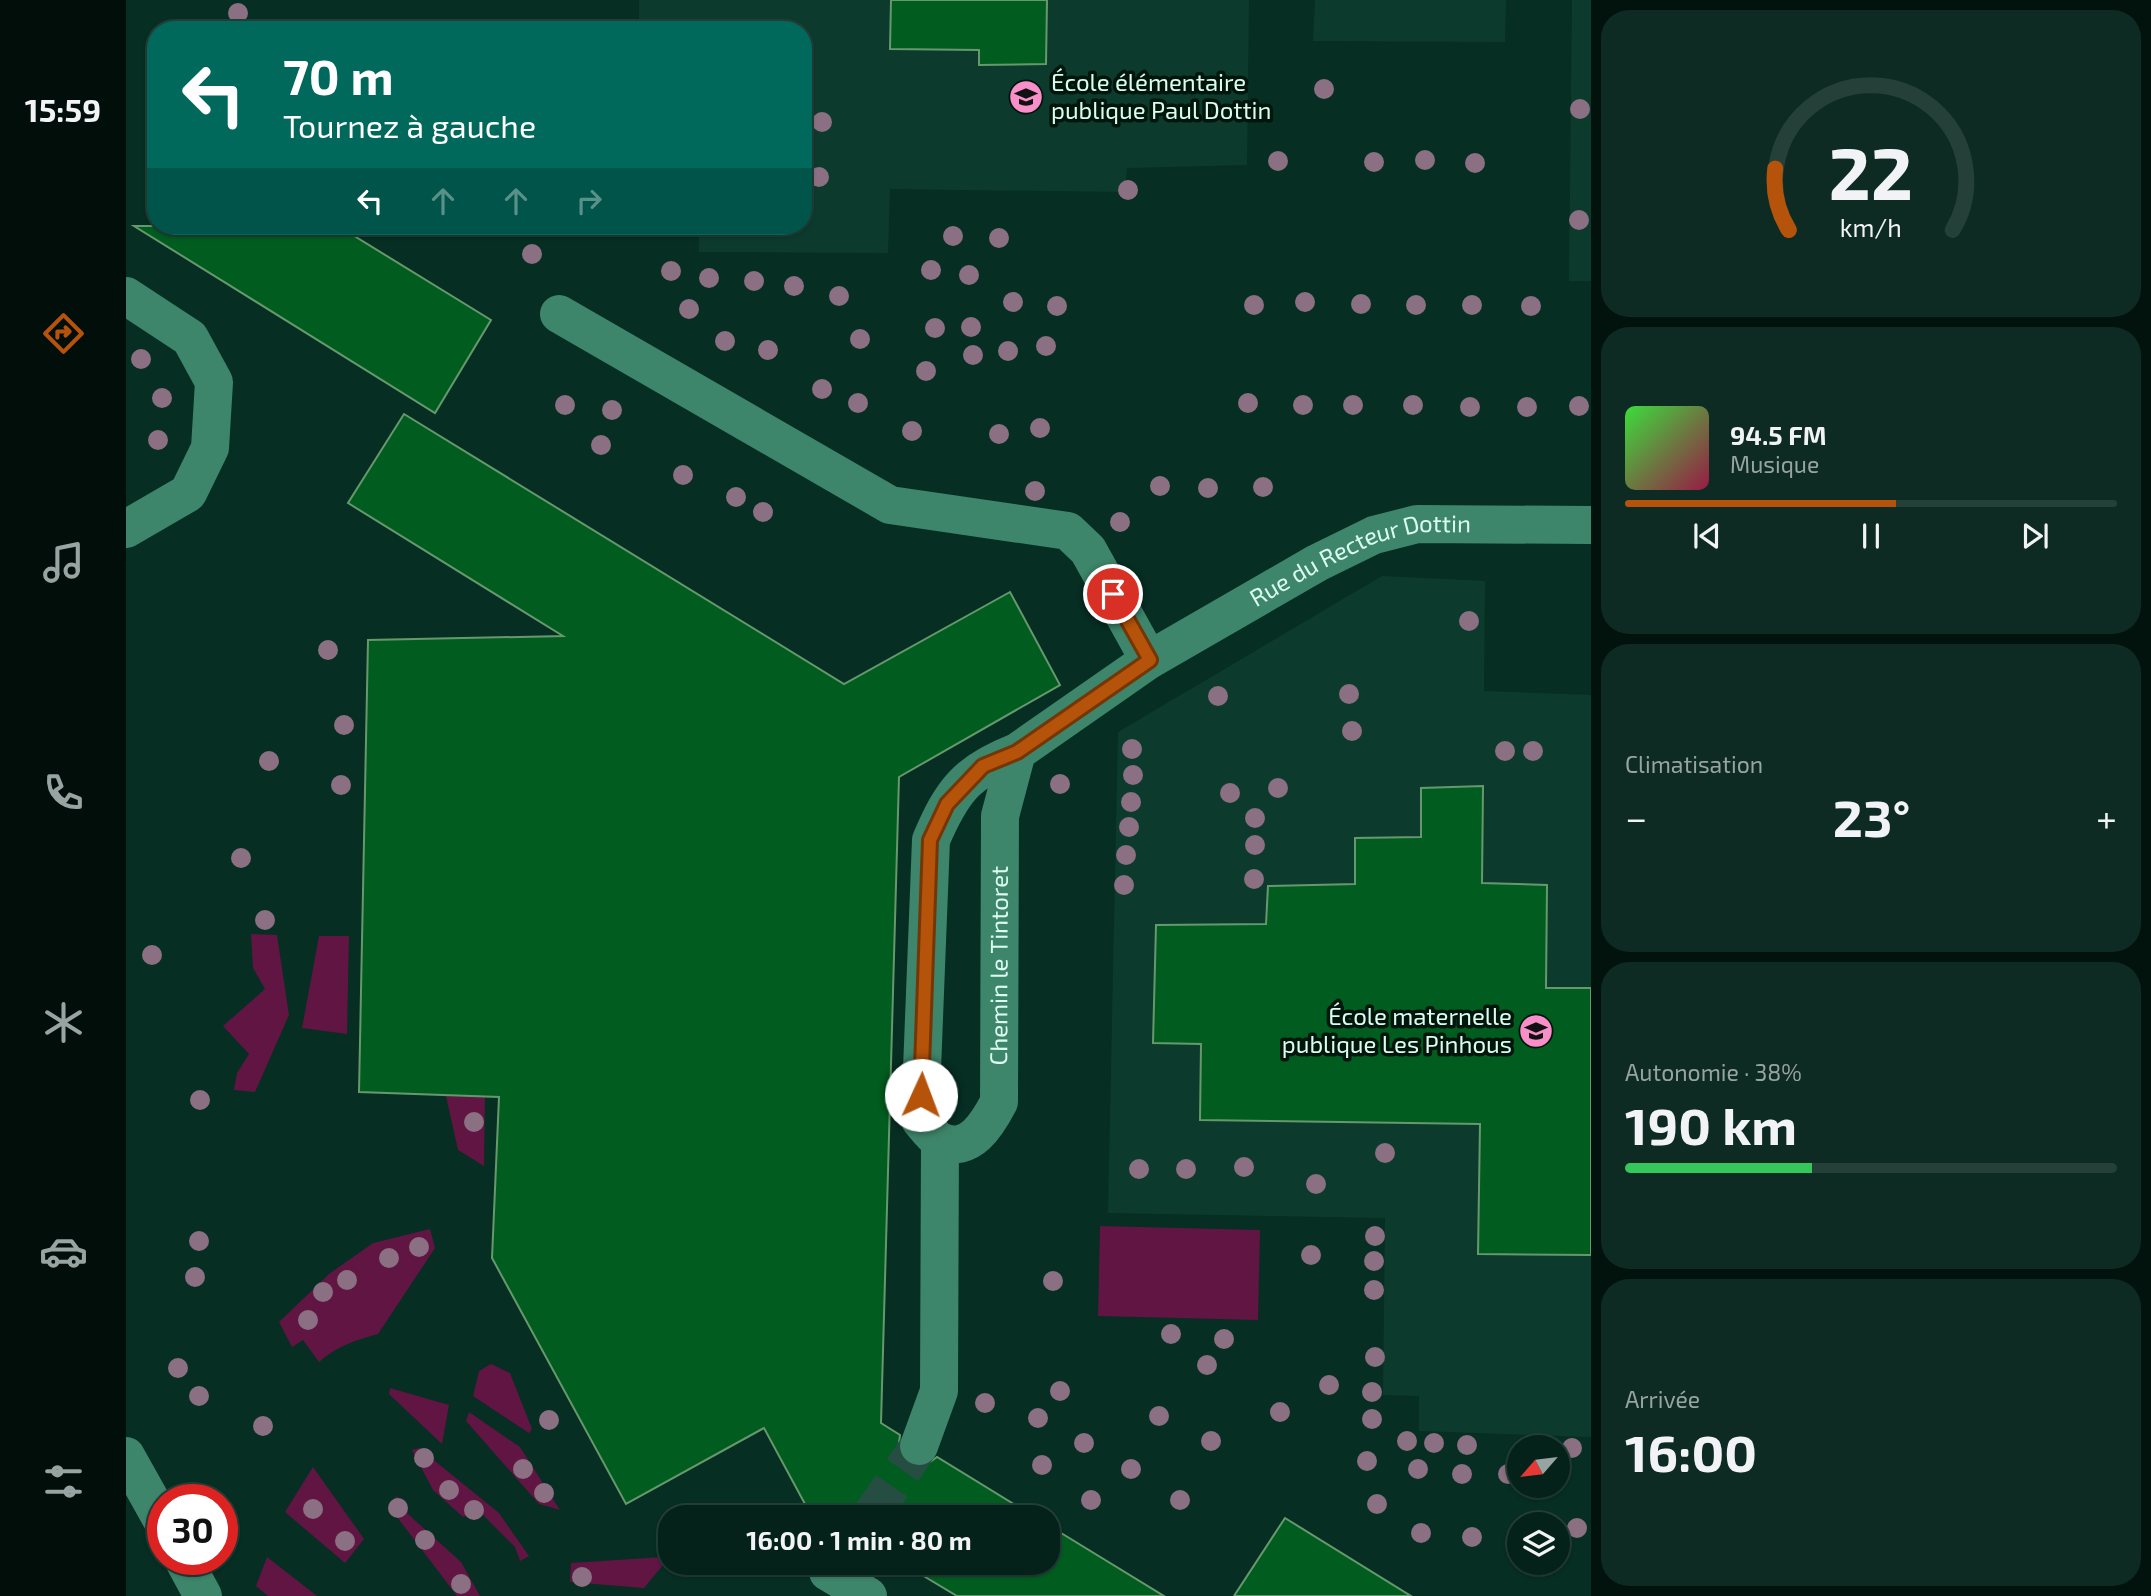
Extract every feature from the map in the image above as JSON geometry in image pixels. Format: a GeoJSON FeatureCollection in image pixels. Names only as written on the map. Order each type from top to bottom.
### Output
{"type":"FeatureCollection","features":[{"type":"Feature","properties":{"kind":"street"},"geometry":{"type":"LineString","coordinates":[[126,296],[190,338],[214,382],[210,448],[188,493],[126,529]]}},
{"type":"Feature","properties":{"kind":"street"},"geometry":{"type":"LineString","coordinates":[[559,314],[890,505],[1068,531],[1088,550],[1150,660],[1017,752],[983,766],[947,804],[930,840],[920,1120],[940,1141],[939,1391],[919,1446]]}},
{"type":"Feature","properties":{"kind":"street","name":"Rue du Recteur Dottin"},"geometry":{"type":"LineString","coordinates":[[1150,660],[1317,564],[1374,535],[1417,524],[1591,525]]}},
{"type":"Feature","properties":{"kind":"street","name":"Chemin le Tintoret"},"geometry":{"type":"LineString","coordinates":[[940,1141],[961,1143],[984,1131],[999,1102],[1000,816],[1017,752]]}},
{"type":"Feature","properties":{"kind":"street"},"geometry":{"type":"LineString","coordinates":[[126,1456],[147,1493]]}},
{"type":"Feature","properties":{"kind":"street"},"geometry":{"type":"LineString","coordinates":[[192,1575],[204,1596]]}},
{"type":"Feature","properties":{"kind":"street"},"geometry":{"type":"LineString","coordinates":[[833,1575],[868,1596]]}},
{"type":"Feature","properties":{"kind":"shaded area","name":"École élémentaire publique Paul Dottin"},"geometry":{"type":"Polygon","coordinates":[[[639,0],[1249,0],[1247,165],[1127,168],[1125,192],[890,189],[888,253],[699,252],[699,235],[812,235],[812,21],[639,21],[639,0]]]}},
{"type":"Feature","properties":{"kind":"shaded area","name":"École élémentaire publique Paul Dottin"},"geometry":{"type":"Polygon","coordinates":[[[1315,0],[1506,0],[1505,42],[1313,41],[1315,0]]]}},
{"type":"Feature","properties":{"kind":"shaded area"},"geometry":{"type":"Polygon","coordinates":[[[1572,0],[1591,0],[1591,281],[1569,281],[1572,0]]]}},
{"type":"Feature","properties":{"kind":"shaded area"},"geometry":{"type":"Polygon","coordinates":[[[1382,576],[1485,581],[1484,691],[1591,695],[1591,1437],[1419,1431],[1419,1396],[1383,1395],[1385,1218],[1108,1213],[1118,732],[1382,576]]]}},
{"type":"Feature","properties":{"kind":"shaded area"},"geometry":{"type":"Polygon","coordinates":[[[251,934],[277,935],[289,1015],[255,1092],[234,1090],[237,1073],[249,1054],[223,1026],[265,989],[253,968],[251,934]]]}},
{"type":"Feature","properties":{"kind":"shaded area"},"geometry":{"type":"Polygon","coordinates":[[[319,936],[349,936],[347,1034],[302,1028],[319,936]]]}},
{"type":"Feature","properties":{"kind":"shaded area"},"geometry":{"type":"Polygon","coordinates":[[[446,1096],[485,1097],[484,1166],[458,1150],[446,1096]]]}},
{"type":"Feature","properties":{"kind":"shaded area"},"geometry":{"type":"Polygon","coordinates":[[[1100,1226],[1260,1230],[1258,1320],[1098,1316],[1100,1226]]]}},
{"type":"Feature","properties":{"kind":"shaded area"},"geometry":{"type":"Polygon","coordinates":[[[430,1229],[435,1248],[378,1334],[347,1344],[319,1362],[303,1340],[292,1347],[279,1322],[329,1274],[373,1243],[430,1229]]]}},
{"type":"Feature","properties":{"kind":"shaded area"},"geometry":{"type":"Polygon","coordinates":[[[491,1364],[510,1373],[532,1429],[529,1433],[473,1396],[479,1371],[491,1364]]]}},
{"type":"Feature","properties":{"kind":"shaded area"},"geometry":{"type":"Polygon","coordinates":[[[390,1388],[449,1405],[442,1444],[389,1394],[390,1388]]]}},
{"type":"Feature","properties":{"kind":"shaded area"},"geometry":{"type":"Polygon","coordinates":[[[469,1412],[520,1447],[560,1510],[539,1504],[466,1421],[469,1412]]]}},
{"type":"Feature","properties":{"kind":"shaded area"},"geometry":{"type":"Polygon","coordinates":[[[419,1448],[499,1513],[529,1556],[520,1561],[515,1547],[480,1512],[463,1517],[433,1490],[412,1450],[419,1448]]]}},
{"type":"Feature","properties":{"kind":"shaded area"},"geometry":{"type":"Polygon","coordinates":[[[313,1467],[364,1539],[345,1563],[285,1512],[313,1467]]]}},
{"type":"Feature","properties":{"kind":"shaded area"},"geometry":{"type":"Polygon","coordinates":[[[397,1496],[409,1515],[461,1562],[480,1596],[457,1596],[388,1505],[397,1496]]]}},
{"type":"Feature","properties":{"kind":"shaded area"},"geometry":{"type":"Polygon","coordinates":[[[267,1557],[317,1596],[268,1596],[256,1586],[267,1557]]]}},
{"type":"Feature","properties":{"kind":"shaded area"},"geometry":{"type":"Polygon","coordinates":[[[658,1557],[658,1571],[644,1588],[570,1582],[571,1563],[658,1557]]]}},
{"type":"Feature","properties":{"kind":"building"},"geometry":{"type":"Polygon","coordinates":[[[891,0],[1047,0],[1046,64],[979,65],[979,50],[890,49],[891,0]]]}},
{"type":"Feature","properties":{"kind":"building"},"geometry":{"type":"Polygon","coordinates":[[[134,226],[147,226],[147,234],[134,226]]]}},
{"type":"Feature","properties":{"kind":"building"},"geometry":{"type":"Polygon","coordinates":[[[148,235],[353,235],[491,320],[435,413],[148,235]]]}},
{"type":"Feature","properties":{"kind":"building"},"geometry":{"type":"Polygon","coordinates":[[[404,414],[844,684],[1010,592],[1060,685],[899,777],[881,1423],[900,1435],[898,1450],[903,1461],[911,1466],[923,1467],[937,1457],[1015,1505],[806,1505],[764,1428],[626,1504],[492,1258],[499,1097],[359,1092],[368,640],[563,636],[348,503],[404,414]]]}},
{"type":"Feature","properties":{"kind":"building"},"geometry":{"type":"Polygon","coordinates":[[[1483,786],[1482,883],[1547,885],[1546,988],[1591,988],[1591,1255],[1478,1254],[1480,1124],[1200,1120],[1201,1044],[1153,1043],[1156,925],[1266,924],[1268,886],[1355,884],[1355,838],[1421,837],[1421,788],[1483,786]]]}},
{"type":"Feature","properties":{"kind":"building"},"geometry":{"type":"Polygon","coordinates":[[[1285,1518],[1411,1596],[1234,1596],[1285,1518]]]}},
{"type":"Feature","properties":{"kind":"building"},"geometry":{"type":"Polygon","coordinates":[[[1060,1532],[1164,1596],[957,1596],[922,1575],[1060,1575],[1060,1532]]]}},
{"type":"Feature","properties":{"kind":"tunnel"},"geometry":{"type":"LineString","coordinates":[[878,1505],[919,1446]]}},
{"type":"Feature","properties":{"kind":"place","name":"École élémentaire publique Paul Dottin"},"geometry":{"type":"Point","coordinates":[1026,97]}},
{"type":"Feature","properties":{"kind":"place","name":"École maternelle publique Les Pinhous"},"geometry":{"type":"Point","coordinates":[1536,1031]}},
{"type":"Feature","properties":{"kind":"route"},"geometry":{"type":"LineString","coordinates":[[921,1095],[930,840],[947,804],[983,766],[1017,752],[1150,660],[1113,594]]}}]}
